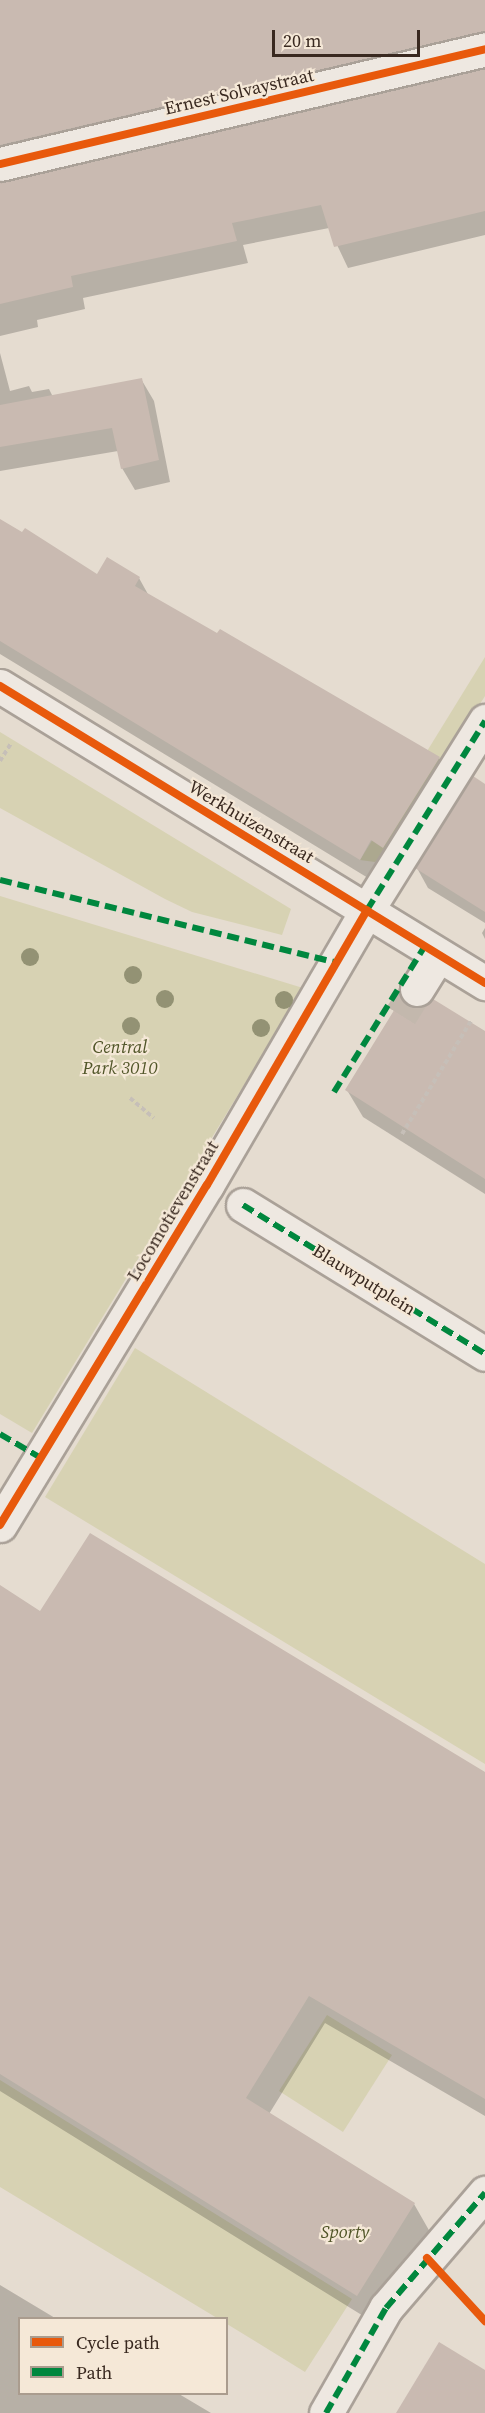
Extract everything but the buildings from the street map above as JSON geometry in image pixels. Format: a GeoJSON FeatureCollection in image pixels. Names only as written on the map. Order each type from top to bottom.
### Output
{"type":"FeatureCollection","features":[{"type":"Feature","properties":{"kind":"street","name":"Ernest Solvaystraat"},"geometry":{"type":"LineString","coordinates":[[0,164],[485,49]]}},
{"type":"Feature","properties":{"kind":"street","name":"Werkhuizenstraat"},"geometry":{"type":"LineString","coordinates":[[0,686],[485,983]]}},
{"type":"Feature","properties":{"kind":"street","name":"Locomotievenstraat"},"geometry":{"type":"LineString","coordinates":[[0,1525],[207,1185],[367,910],[485,721]]}},
{"type":"Feature","properties":{"kind":"street"},"geometry":{"type":"LineString","coordinates":[[417,989],[438,955]]}},
{"type":"Feature","properties":{"kind":"street","name":"Blauwputplein"},"geometry":{"type":"LineString","coordinates":[[243,1205],[485,1354]]}},
{"type":"Feature","properties":{"kind":"street"},"geometry":{"type":"LineString","coordinates":[[326,2413],[386,2308],[485,2193]]}},
{"type":"Feature","properties":{"kind":"path"},"geometry":{"type":"LineString","coordinates":[[0,761],[13,741]]}},
{"type":"Feature","properties":{"kind":"path"},"geometry":{"type":"LineString","coordinates":[[402,1134],[473,1017]]}},
{"type":"Feature","properties":{"kind":"path"},"geometry":{"type":"LineString","coordinates":[[130,1098],[154,1118]]}},
{"type":"Feature","properties":{"kind":"green space"},"geometry":{"type":"Polygon","coordinates":[[[485,657],[485,696],[387,851],[375,862],[360,860],[485,657]]]}},
{"type":"Feature","properties":{"kind":"green space"},"geometry":{"type":"Polygon","coordinates":[[[0,732],[291,909],[282,935],[192,912],[0,808],[0,732]]]}},
{"type":"Feature","properties":{"kind":"green space","name":"Central Park 3010"},"geometry":{"type":"Polygon","coordinates":[[[0,896],[303,988],[32,1433],[0,1414],[0,896]]]}},
{"type":"Feature","properties":{"kind":"green space"},"geometry":{"type":"Polygon","coordinates":[[[135,1348],[485,1564],[485,1764],[45,1497],[135,1348]]]}},
{"type":"Feature","properties":{"kind":"green space"},"geometry":{"type":"Polygon","coordinates":[[[327,2015],[392,2055],[343,2132],[279,2091],[327,2015]]]}},
{"type":"Feature","properties":{"kind":"green space"},"geometry":{"type":"Polygon","coordinates":[[[0,2080],[352,2299],[305,2372],[228,2325],[228,2317],[215,2317],[0,2187],[0,2080]]]}},
{"type":"Feature","properties":{"kind":"tunnel"},"geometry":{"type":"LineString","coordinates":[[401,1015],[417,989]]}},
{"type":"Feature","properties":{"kind":"marked path"},"geometry":{"type":"LineString","coordinates":[[367,910],[485,721]]}},
{"type":"Feature","properties":{"kind":"marked path"},"geometry":{"type":"LineString","coordinates":[[0,880],[337,963]]}},
{"type":"Feature","properties":{"kind":"marked path"},"geometry":{"type":"LineString","coordinates":[[334,1092],[425,946]]}},
{"type":"Feature","properties":{"kind":"marked path"},"geometry":{"type":"LineString","coordinates":[[243,1205],[485,1354]]}},
{"type":"Feature","properties":{"kind":"marked path"},"geometry":{"type":"LineString","coordinates":[[0,1434],[41,1458]]}},
{"type":"Feature","properties":{"kind":"marked path"},"geometry":{"type":"LineString","coordinates":[[326,2413],[386,2308],[485,2193]]}},
{"type":"Feature","properties":{"kind":"cycle path"},"geometry":{"type":"LineString","coordinates":[[0,164],[485,49]]}},
{"type":"Feature","properties":{"kind":"cycle path"},"geometry":{"type":"LineString","coordinates":[[0,686],[485,983]]}},
{"type":"Feature","properties":{"kind":"cycle path"},"geometry":{"type":"LineString","coordinates":[[0,1525],[207,1185],[367,910]]}},
{"type":"Feature","properties":{"kind":"cycle path"},"geometry":{"type":"LineString","coordinates":[[427,2258],[485,2321]]}},
{"type":"Feature","properties":{"kind":"park label","name":"Sporty"},"geometry":{"type":"Point","coordinates":[345,2232]}}]}
